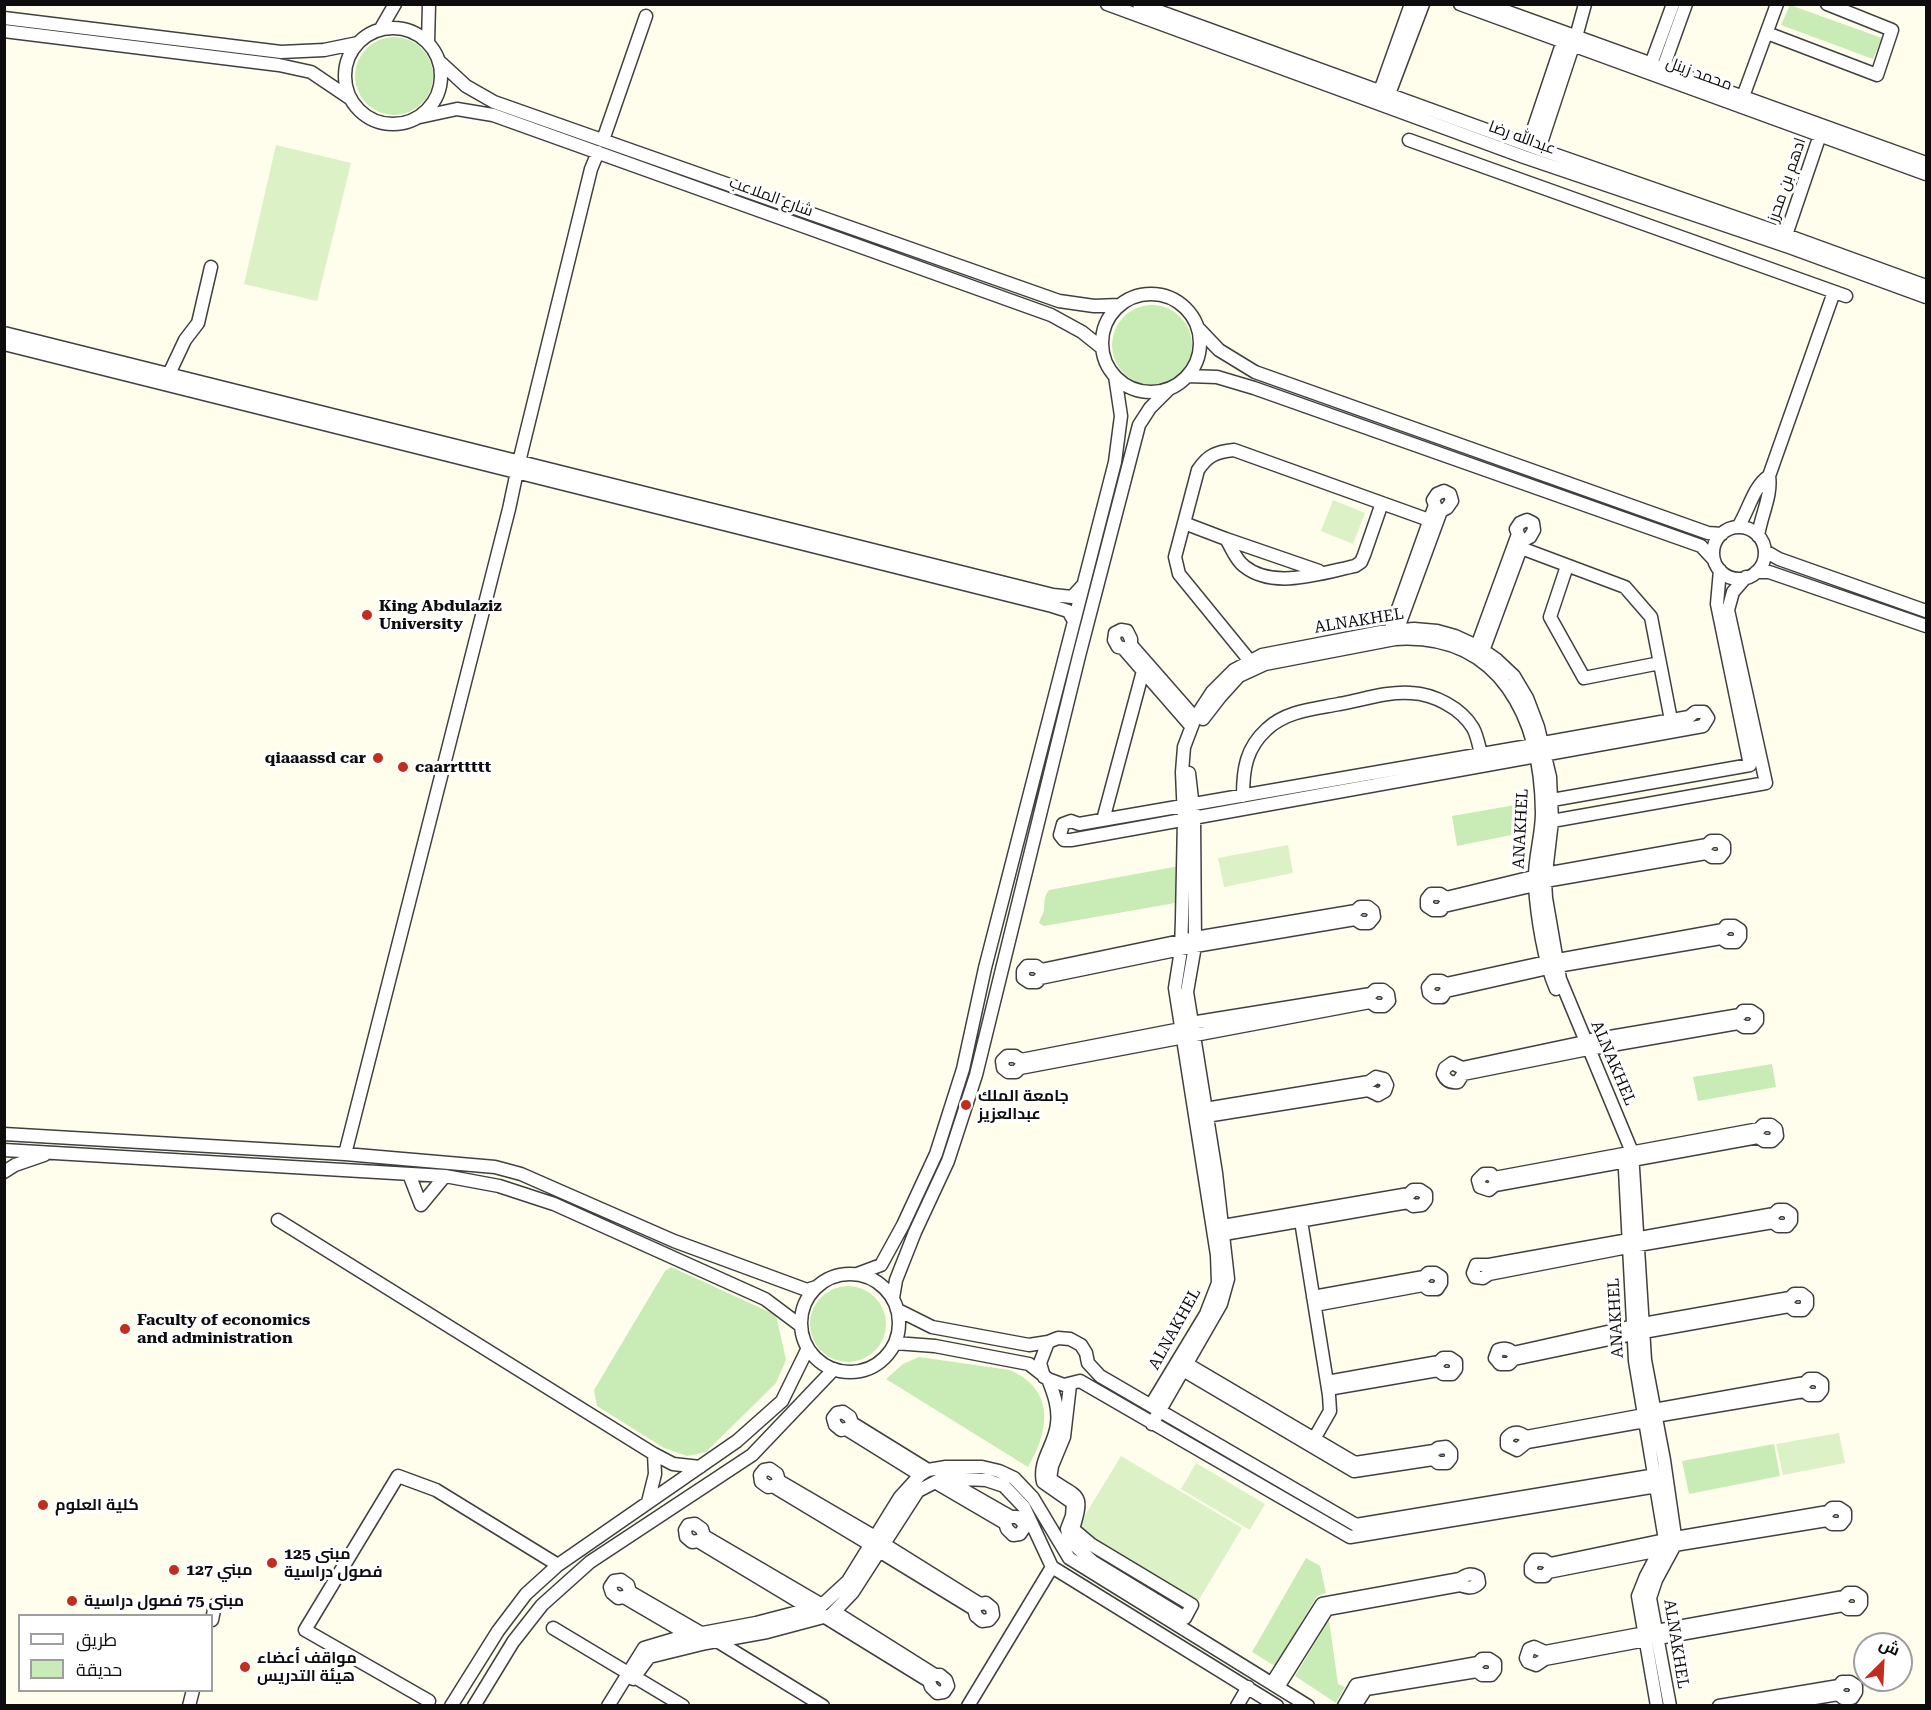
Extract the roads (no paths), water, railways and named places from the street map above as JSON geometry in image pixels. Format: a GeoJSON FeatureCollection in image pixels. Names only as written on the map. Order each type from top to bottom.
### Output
{"type":"FeatureCollection","features":[{"type":"Feature","properties":{"kind":"street"},"geometry":{"type":"LineString","coordinates":[[380,30],[395,4]]}},
{"type":"Feature","properties":{"kind":"street"},"geometry":{"type":"LineString","coordinates":[[428,43],[429,4]]}},
{"type":"Feature","properties":{"kind":"street","name":"عبدالله رضا"},"geometry":{"type":"LineString","coordinates":[[1107,4],[1524,157],[1792,248],[1926,297]]}},
{"type":"Feature","properties":{"kind":"street"},"geometry":{"type":"LineString","coordinates":[[1384,93],[1411,4]]}},
{"type":"Feature","properties":{"kind":"street"},"geometry":{"type":"LineString","coordinates":[[1384,93],[1423,4]]}},
{"type":"Feature","properties":{"kind":"street","name":"محمد زينل"},"geometry":{"type":"LineString","coordinates":[[1460,4],[1663,68],[1820,135],[1926,174]]}},
{"type":"Feature","properties":{"kind":"street","name":"محمد زينل"},"geometry":{"type":"LineString","coordinates":[[1486,4],[1511,9],[1569,39],[1741,102],[1926,163]]}},
{"type":"Feature","properties":{"kind":"street"},"geometry":{"type":"LineString","coordinates":[[1533,147],[1569,39],[1585,4]]}},
{"type":"Feature","properties":{"kind":"street"},"geometry":{"type":"LineString","coordinates":[[1650,64],[1673,4]]}},
{"type":"Feature","properties":{"kind":"street"},"geometry":{"type":"LineString","coordinates":[[1663,68],[1686,4]]}},
{"type":"Feature","properties":{"kind":"street"},"geometry":{"type":"LineString","coordinates":[[1741,102],[1778,4]]}},
{"type":"Feature","properties":{"kind":"street"},"geometry":{"type":"LineString","coordinates":[[1767,33],[1877,75],[1892,30],[1827,4]]}},
{"type":"Feature","properties":{"kind":"street","name":"عبدالله رضا"},"geometry":{"type":"LineString","coordinates":[[1144,5],[1533,147],[1786,234],[1926,286]]}},
{"type":"Feature","properties":{"kind":"street"},"geometry":{"type":"LineString","coordinates":[[603,140],[646,16]]}},
{"type":"Feature","properties":{"kind":"street"},"geometry":{"type":"LineString","coordinates":[[4,18],[281,52],[324,50],[358,43]]}},
{"type":"Feature","properties":{"kind":"street"},"geometry":{"type":"LineString","coordinates":[[393,28],[418,35],[428,43],[440,62],[442,77],[439,93],[431,107],[420,117],[405,123],[389,124],[374,120],[360,112],[351,99],[346,85],[345,70],[349,56],[358,43],[368,35],[393,28]]}},
{"type":"Feature","properties":{"kind":"street"},"geometry":{"type":"LineString","coordinates":[[4,31],[279,65],[311,72],[351,99]]}},
{"type":"Feature","properties":{"kind":"street","name":"شارع الملاعب"},"geometry":{"type":"LineString","coordinates":[[440,62],[466,86],[494,102],[1059,301],[1094,306],[1119,305]]}},
{"type":"Feature","properties":{"kind":"street","name":"شارع الملاعب"},"geometry":{"type":"LineString","coordinates":[[420,117],[457,109],[493,115],[1050,315],[1082,332],[1102,348]]}},
{"type":"Feature","properties":{"kind":"street","name":"ادهم بن محرز"},"geometry":{"type":"LineString","coordinates":[[1786,234],[1820,135]]}},
{"type":"Feature","properties":{"kind":"street"},"geometry":{"type":"LineString","coordinates":[[1409,140],[1840,294],[1769,476],[1771,489],[1760,519],[1758,536]]}},
{"type":"Feature","properties":{"kind":"street"},"geometry":{"type":"LineString","coordinates":[[345,1154],[509,509],[591,169],[598,152]]}},
{"type":"Feature","properties":{"kind":"street"},"geometry":{"type":"LineString","coordinates":[[169,374],[185,340],[198,322],[211,267]]}},
{"type":"Feature","properties":{"kind":"street"},"geometry":{"type":"LineString","coordinates":[[1169,389],[1155,392],[1140,391],[1126,385],[1115,376],[1106,363],[1102,348],[1102,332],[1105,324],[1119,305],[1133,296],[1149,293],[1166,295],[1180,303],[1192,315],[1199,329],[1220,350],[1255,372],[1708,533],[1722,534]]}},
{"type":"Feature","properties":{"kind":"street"},"geometry":{"type":"LineString","coordinates":[[893,1298],[896,1280],[915,1232],[948,1161],[976,1075],[1079,656],[1139,425],[1150,408],[1169,389],[1188,376],[1197,362],[1200,346],[1199,329]]}},
{"type":"Feature","properties":{"kind":"street"},"geometry":{"type":"LineString","coordinates":[[4,333],[57,352],[1053,596],[1072,597],[1083,585]]}},
{"type":"Feature","properties":{"kind":"street"},"geometry":{"type":"LineString","coordinates":[[4,344],[169,374],[1052,606],[1068,611],[1074,621]]}},
{"type":"Feature","properties":{"kind":"street"},"geometry":{"type":"LineString","coordinates":[[4,1134],[345,1154],[495,1167],[521,1174],[674,1241],[807,1290],[835,1276],[857,1274],[881,1265],[903,1225],[936,1154],[963,1069],[985,968],[1115,462],[1121,416],[1115,376]]}},
{"type":"Feature","properties":{"kind":"street"},"geometry":{"type":"LineString","coordinates":[[1188,376],[1217,377],[1254,388],[1701,546],[1717,565],[1735,578],[1769,572],[1926,626]]}},
{"type":"Feature","properties":{"kind":"street"},"geometry":{"type":"LineString","coordinates":[[1250,661],[1179,574],[1175,557],[1198,470],[1206,458],[1234,450],[1429,520]]}},
{"type":"Feature","properties":{"kind":"street"},"geometry":{"type":"LineString","coordinates":[[1552,800],[1749,765],[1717,604],[1715,543],[1722,534],[1737,527],[1746,514],[1759,483],[1769,476]]}},
{"type":"Feature","properties":{"kind":"street"},"geometry":{"type":"LineString","coordinates":[[1444,491],[1450,494],[1452,501],[1447,508],[1441,511],[1394,631],[1435,505],[1433,500],[1437,494],[1444,491]]}},
{"type":"Feature","properties":{"kind":"street"},"geometry":{"type":"LineString","coordinates":[[1226,539],[1236,558],[1246,568],[1277,580],[1355,567],[1361,562],[1382,503]]}},
{"type":"Feature","properties":{"kind":"street"},"geometry":{"type":"LineString","coordinates":[[1527,520],[1533,523],[1534,530],[1530,537],[1524,540],[1480,649],[1518,534],[1516,529],[1520,523],[1527,520]]}},
{"type":"Feature","properties":{"kind":"street"},"geometry":{"type":"LineString","coordinates":[[1184,524],[1323,573]]}},
{"type":"Feature","properties":{"kind":"street"},"geometry":{"type":"LineString","coordinates":[[1552,821],[1766,783],[1728,610],[1733,592],[1763,562],[1765,551],[1762,540],[1758,536],[1749,529],[1737,527]]}},
{"type":"Feature","properties":{"kind":"street"},"geometry":{"type":"LineString","coordinates":[[1521,548],[1625,587],[1652,617],[1671,720]]}},
{"type":"Feature","properties":{"kind":"street"},"geometry":{"type":"LineString","coordinates":[[1765,551],[1779,559],[1926,611]]}},
{"type":"Feature","properties":{"kind":"street"},"geometry":{"type":"LineString","coordinates":[[1567,566],[1550,617],[1584,678],[1660,663]]}},
{"type":"Feature","properties":{"kind":"street","name":"ALNAKHEL"},"geometry":{"type":"LineString","coordinates":[[1156,1407],[1206,1314],[1218,1283],[1217,1255],[1186,1031],[1175,988],[1181,946],[1189,818],[1182,772],[1184,747],[1193,722],[1212,692],[1234,670],[1262,655],[1414,629],[1437,631],[1455,636],[1497,660],[1514,676],[1527,698],[1539,749],[1550,777],[1552,821],[1540,879],[1546,898],[1552,964],[1560,979],[1629,1157],[1638,1330],[1645,1360],[1650,1415],[1661,1479],[1668,1543],[1650,1598],[1651,1635],[1670,1706]]}},
{"type":"Feature","properties":{"kind":"street"},"geometry":{"type":"LineString","coordinates":[[1121,630],[1127,631],[1131,645],[1193,722],[1146,675],[1123,648],[1118,647],[1114,640],[1115,633],[1121,630]]}},
{"type":"Feature","properties":{"kind":"street","name":"ANAKHEL"},"geometry":{"type":"LineString","coordinates":[[1187,805],[1192,748],[1202,721],[1239,676],[1265,664],[1395,639],[1432,640],[1456,646],[1494,670],[1516,700],[1539,749],[1542,817],[1540,879]]}},
{"type":"Feature","properties":{"kind":"street"},"geometry":{"type":"LineString","coordinates":[[1107,819],[1146,675]]}},
{"type":"Feature","properties":{"kind":"street"},"geometry":{"type":"LineString","coordinates":[[1243,796],[1243,771],[1252,748],[1266,730],[1282,718],[1302,711],[1394,694],[1412,693],[1430,696],[1449,704],[1474,729],[1481,754]]}},
{"type":"Feature","properties":{"kind":"street"},"geometry":{"type":"LineString","coordinates":[[1539,749],[1481,754],[1079,824],[1071,821],[1063,824],[1060,836],[1064,840],[1071,840],[1189,818],[1539,749],[1689,717],[1695,712],[1704,712],[1708,718],[1703,726],[1539,749]]}},
{"type":"Feature","properties":{"kind":"street"},"geometry":{"type":"LineString","coordinates":[[1152,1424],[1156,1407],[1185,1367],[1221,1304],[1228,1279],[1205,1112],[1186,1031],[1187,992],[1195,942],[1189,818]]}},
{"type":"Feature","properties":{"kind":"street"},"geometry":{"type":"LineString","coordinates":[[1711,841],[1724,845],[1724,852],[1720,857],[1712,857],[1706,853],[1540,879],[1444,906],[1441,910],[1433,910],[1427,906],[1427,899],[1431,894],[1440,894],[1446,898],[1707,845],[1711,841]]}},
{"type":"Feature","properties":{"kind":"street"},"geometry":{"type":"LineString","coordinates":[[1181,946],[1041,970],[1036,966],[1027,966],[1023,972],[1023,978],[1029,982],[1036,982],[1040,978],[1181,946],[1195,942],[1356,911],[1360,907],[1368,907],[1373,911],[1374,917],[1369,922],[1361,923],[1355,919],[1195,942]]}},
{"type":"Feature","properties":{"kind":"street"},"geometry":{"type":"LineString","coordinates":[[1726,926],[1734,926],[1740,930],[1740,937],[1736,942],[1727,942],[1721,938],[1552,964],[1446,991],[1442,997],[1434,997],[1429,993],[1428,987],[1433,981],[1446,984],[1723,930],[1726,926]]}},
{"type":"Feature","properties":{"kind":"street"},"geometry":{"type":"LineString","coordinates":[[1186,1031],[1021,1060],[1015,1056],[1007,1056],[1002,1061],[1003,1068],[1008,1072],[1016,1072],[1020,1068],[1186,1031],[1371,994],[1375,990],[1383,990],[1388,994],[1389,1001],[1384,1006],[1376,1006],[1370,1002],[1186,1031]]}},
{"type":"Feature","properties":{"kind":"street"},"geometry":{"type":"LineString","coordinates":[[1743,1011],[1751,1011],[1757,1015],[1757,1022],[1752,1027],[1744,1027],[1738,1023],[1585,1046],[1463,1074],[1458,1082],[1450,1082],[1444,1078],[1443,1074],[1445,1068],[1452,1063],[1462,1068],[1740,1015],[1743,1011]]}},
{"type":"Feature","properties":{"kind":"street"},"geometry":{"type":"LineString","coordinates":[[1376,1077],[1384,1079],[1387,1085],[1385,1091],[1378,1095],[1368,1090],[1205,1112],[1369,1082],[1376,1077]]}},
{"type":"Feature","properties":{"kind":"street"},"geometry":{"type":"LineString","coordinates":[[1629,1157],[1494,1178],[1491,1174],[1484,1174],[1477,1184],[1484,1190],[1489,1190],[1495,1185],[1629,1157],[1759,1129],[1763,1125],[1771,1125],[1776,1129],[1776,1136],[1772,1141],[1764,1141],[1758,1137],[1629,1157]]}},
{"type":"Feature","properties":{"kind":"street"},"geometry":{"type":"LineString","coordinates":[[4,1150],[445,1176],[499,1186],[554,1204],[765,1299],[801,1326]]}},
{"type":"Feature","properties":{"kind":"street"},"geometry":{"type":"LineString","coordinates":[[4,1172],[15,1165],[50,1153]]}},
{"type":"Feature","properties":{"kind":"street"},"geometry":{"type":"LineString","coordinates":[[409,1174],[421,1205],[445,1176]]}},
{"type":"Feature","properties":{"kind":"street"},"geometry":{"type":"LineString","coordinates":[[1413,1190],[1420,1190],[1426,1194],[1426,1200],[1422,1205],[1413,1206],[1408,1202],[1301,1221],[1223,1230],[1409,1194],[1413,1190]]}},
{"type":"Feature","properties":{"kind":"street"},"geometry":{"type":"LineString","coordinates":[[1633,1243],[1489,1265],[1476,1265],[1473,1272],[1476,1277],[1483,1278],[1490,1274],[1633,1243],[1774,1214],[1778,1210],[1785,1210],[1791,1214],[1791,1221],[1787,1226],[1778,1226],[1773,1222],[1633,1243]]}},
{"type":"Feature","properties":{"kind":"street"},"geometry":{"type":"LineString","coordinates":[[278,1220],[654,1454],[673,1464],[700,1467]]}},
{"type":"Feature","properties":{"kind":"street"},"geometry":{"type":"LineString","coordinates":[[1301,1221],[1328,1385],[1330,1411],[1314,1439]]}},
{"type":"Feature","properties":{"kind":"street"},"geometry":{"type":"LineString","coordinates":[[1428,1273],[1435,1273],[1441,1277],[1441,1283],[1437,1289],[1428,1289],[1423,1285],[1314,1301],[1424,1277],[1428,1273]]}},
{"type":"Feature","properties":{"kind":"street"},"geometry":{"type":"LineString","coordinates":[[816,1287],[807,1298],[802,1311],[801,1326],[808,1348],[815,1357],[834,1369],[858,1372],[870,1368],[889,1354],[896,1343],[900,1327],[898,1310],[893,1298],[878,1281],[857,1274]]}},
{"type":"Feature","properties":{"kind":"street"},"geometry":{"type":"LineString","coordinates":[[1638,1330],[1513,1353],[1502,1348],[1497,1350],[1495,1358],[1500,1364],[1509,1364],[1514,1359],[1638,1330],[1790,1298],[1794,1294],[1802,1294],[1807,1299],[1808,1305],[1803,1310],[1794,1310],[1789,1306],[1638,1330]]}},
{"type":"Feature","properties":{"kind":"street"},"geometry":{"type":"LineString","coordinates":[[896,1343],[934,1346],[1029,1364],[1046,1378],[1064,1385],[1075,1383],[1086,1374],[1088,1363],[1082,1345],[1070,1339],[1058,1338],[1029,1345],[932,1327],[898,1310]]}},
{"type":"Feature","properties":{"kind":"street"},"geometry":{"type":"LineString","coordinates":[[1048,1342],[1040,1363],[1057,1402],[1058,1426],[1041,1473],[1043,1482],[1073,1503],[1072,1516],[1067,1529],[1070,1540],[1093,1562],[1185,1618],[1192,1605],[1092,1545],[1073,1529],[1080,1506],[1079,1501],[1075,1494],[1050,1479],[1052,1466],[1064,1437],[1075,1383]]}},
{"type":"Feature","properties":{"kind":"street"},"geometry":{"type":"LineString","coordinates":[[558,1565],[436,1490],[398,1476],[305,1630],[429,1703],[452,1704],[498,1631],[526,1594],[558,1565],[737,1441],[782,1401],[808,1348]]}},
{"type":"Feature","properties":{"kind":"street"},"geometry":{"type":"LineString","coordinates":[[1443,1358],[1450,1358],[1456,1362],[1456,1369],[1452,1374],[1443,1374],[1438,1370],[1328,1385],[1439,1362],[1443,1358]]}},
{"type":"Feature","properties":{"kind":"street"},"geometry":{"type":"LineString","coordinates":[[1088,1363],[1100,1376],[1356,1525],[1661,1479]]}},
{"type":"Feature","properties":{"kind":"street"},"geometry":{"type":"LineString","coordinates":[[1185,1367],[1355,1463],[1434,1451],[1438,1448],[1446,1448],[1451,1452],[1451,1458],[1447,1463],[1438,1463],[1433,1460],[1354,1471],[1185,1367]]}},
{"type":"Feature","properties":{"kind":"street"},"geometry":{"type":"LineString","coordinates":[[474,1706],[513,1642],[542,1605],[590,1562],[752,1455],[834,1369]]}},
{"type":"Feature","properties":{"kind":"street"},"geometry":{"type":"LineString","coordinates":[[1650,1415],[1526,1437],[1515,1432],[1507,1438],[1507,1445],[1517,1450],[1527,1442],[1650,1415],[1805,1383],[1809,1379],[1816,1379],[1822,1383],[1822,1390],[1818,1395],[1809,1395],[1804,1391],[1650,1415]]}},
{"type":"Feature","properties":{"kind":"street"},"geometry":{"type":"LineString","coordinates":[[1075,1383],[1101,1394],[1350,1537],[1661,1479]]}},
{"type":"Feature","properties":{"kind":"street"},"geometry":{"type":"LineString","coordinates":[[843,1412],[850,1417],[852,1424],[924,1473],[846,1429],[841,1430],[835,1425],[833,1418],[837,1413],[843,1412]]}},
{"type":"Feature","properties":{"kind":"street"},"geometry":{"type":"LineString","coordinates":[[648,1502],[655,1474],[654,1454]]}},
{"type":"Feature","properties":{"kind":"street"},"geometry":{"type":"LineString","coordinates":[[617,1706],[644,1647],[767,1632],[823,1611],[853,1592],[900,1497],[924,1473],[946,1467],[982,1467],[1014,1478],[1033,1498],[1069,1558],[1275,1685],[1294,1700],[1308,1706]]}},
{"type":"Feature","properties":{"kind":"street"},"geometry":{"type":"LineString","coordinates":[[877,1544],[779,1481],[777,1474],[770,1469],[764,1470],[760,1475],[762,1482],[768,1487],[773,1486],[877,1544],[980,1604],[986,1603],[992,1608],[993,1615],[989,1620],[982,1621],[976,1616],[974,1609],[877,1544]]}},
{"type":"Feature","properties":{"kind":"street"},"geometry":{"type":"LineString","coordinates":[[877,1544],[918,1491],[939,1480],[986,1480],[1005,1486],[1024,1508],[1052,1567],[1277,1706]]}},
{"type":"Feature","properties":{"kind":"street"},"geometry":{"type":"LineString","coordinates":[[939,1480],[1011,1517],[1017,1517],[1023,1522],[1024,1528],[1020,1534],[1013,1535],[1005,1523],[939,1480]]}},
{"type":"Feature","properties":{"kind":"street"},"geometry":{"type":"LineString","coordinates":[[1832,1508],[1839,1508],[1845,1512],[1845,1519],[1841,1524],[1832,1524],[1827,1520],[1668,1543],[1548,1572],[1545,1576],[1537,1576],[1532,1572],[1531,1566],[1535,1560],[1544,1560],[1550,1564],[1828,1512],[1832,1508]]}},
{"type":"Feature","properties":{"kind":"street"},"geometry":{"type":"LineString","coordinates":[[823,1611],[704,1536],[702,1529],[695,1524],[688,1525],[685,1530],[686,1537],[692,1542],[698,1541],[823,1611],[935,1675],[940,1675],[946,1680],[948,1686],[944,1692],[937,1693],[929,1681],[823,1611]]}},
{"type":"Feature","properties":{"kind":"street"},"geometry":{"type":"LineString","coordinates":[[968,1706],[1052,1567]]}},
{"type":"Feature","properties":{"kind":"street"},"geometry":{"type":"LineString","coordinates":[[1473,1574],[1479,1577],[1479,1583],[1475,1587],[1468,1588],[1460,1585],[1327,1609],[1275,1685],[1322,1604],[1460,1579],[1466,1575],[1473,1574]]}},
{"type":"Feature","properties":{"kind":"street"},"geometry":{"type":"LineString","coordinates":[[808,1706],[703,1638],[630,1592],[628,1586],[621,1580],[614,1581],[610,1587],[612,1593],[618,1598],[624,1597],[703,1638],[823,1706]]}},
{"type":"Feature","properties":{"kind":"street"},"geometry":{"type":"LineString","coordinates":[[1651,1635],[1545,1652],[1534,1647],[1529,1649],[1526,1658],[1528,1662],[1536,1665],[1545,1659],[1651,1635],[1844,1597],[1848,1593],[1855,1593],[1861,1597],[1861,1604],[1857,1609],[1848,1609],[1843,1605],[1651,1635]]}},
{"type":"Feature","properties":{"kind":"street"},"geometry":{"type":"LineString","coordinates":[[213,1615],[215,1605]]}},
{"type":"Feature","properties":{"kind":"street"},"geometry":{"type":"LineString","coordinates":[[608,1706],[649,1657],[756,1623],[823,1611]]}},
{"type":"Feature","properties":{"kind":"street"},"geometry":{"type":"LineString","coordinates":[[553,1628],[683,1706]]}},
{"type":"Feature","properties":{"kind":"street"},"geometry":{"type":"LineString","coordinates":[[1651,1635],[1657,1706]]}},
{"type":"Feature","properties":{"kind":"street"},"geometry":{"type":"LineString","coordinates":[[1344,1706],[1356,1685],[1478,1663],[1482,1659],[1489,1659],[1495,1663],[1495,1670],[1491,1674],[1482,1675],[1477,1671],[1366,1689],[1355,1706]]}},
{"type":"Feature","properties":{"kind":"street"},"geometry":{"type":"LineString","coordinates":[[1719,1706],[1839,1686],[1842,1682],[1850,1682],[1856,1686],[1856,1692],[1852,1698],[1843,1698],[1838,1694],[1768,1706]]}},
{"type":"Feature","properties":{"kind":"street"},"geometry":{"type":"LineString","coordinates":[[1237,1706],[1248,1687]]}},
{"type":"Feature","properties":{"kind":"place","name":"King Abdulaziz University"},"geometry":{"type":"Point","coordinates":[367,615]}},
{"type":"Feature","properties":{"kind":"place","name":"qiaaassd car"},"geometry":{"type":"Point","coordinates":[378,758]}},
{"type":"Feature","properties":{"kind":"place","name":"caarrttttt"},"geometry":{"type":"Point","coordinates":[403,767]}},
{"type":"Feature","properties":{"kind":"place","name":"جامعة الملك عبدالعزيز"},"geometry":{"type":"Point","coordinates":[966,1105]}},
{"type":"Feature","properties":{"kind":"place","name":"Faculty of economics and administration"},"geometry":{"type":"Point","coordinates":[125,1329]}},
{"type":"Feature","properties":{"kind":"place","name":"كلية العلوم"},"geometry":{"type":"Point","coordinates":[43,1505]}},
{"type":"Feature","properties":{"kind":"place","name":"مبنى 125 فصول دراسية"},"geometry":{"type":"Point","coordinates":[272,1563]}},
{"type":"Feature","properties":{"kind":"place","name":"مبني 127"},"geometry":{"type":"Point","coordinates":[174,1570]}},
{"type":"Feature","properties":{"kind":"place","name":"مبنى 75 فصول دراسية"},"geometry":{"type":"Point","coordinates":[72,1601]}},
{"type":"Feature","properties":{"kind":"place","name":"مواقف أعضاء هيئة التدريس"},"geometry":{"type":"Point","coordinates":[245,1667]}}]}
